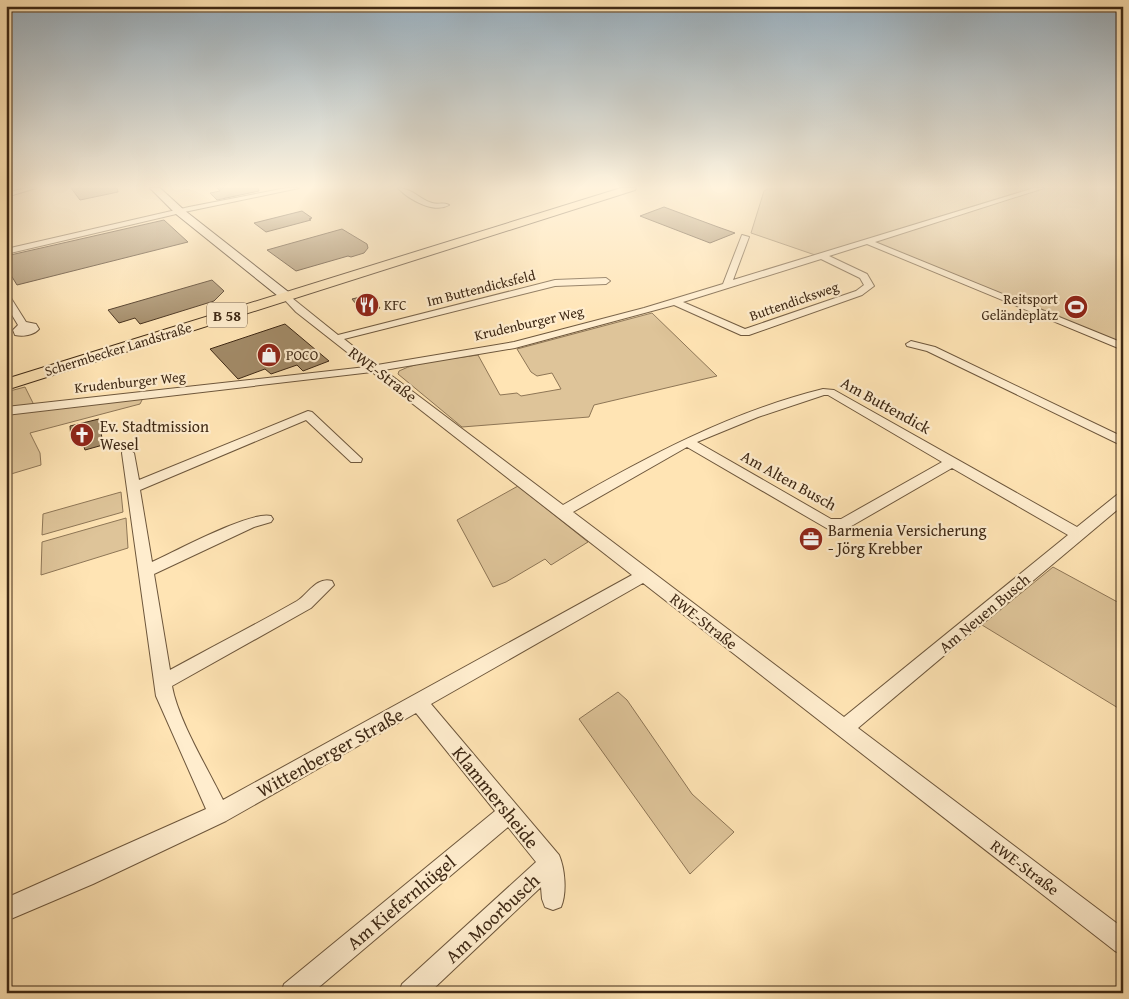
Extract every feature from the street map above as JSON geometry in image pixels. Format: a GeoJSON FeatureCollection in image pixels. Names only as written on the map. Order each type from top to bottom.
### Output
{"type":"FeatureCollection","features":[{"type":"Feature","properties":{"kind":"main road","name":"Schermbecker Landstraße"},"geometry":{"type":"LineString","coordinates":[[6,385],[484,235]]}},
{"type":"Feature","properties":{"kind":"street"},"geometry":{"type":"LineString","coordinates":[[6,252],[82,235]]}},
{"type":"Feature","properties":{"kind":"street"},"geometry":{"type":"LineString","coordinates":[[208,235],[287,297]]}},
{"type":"Feature","properties":{"kind":"street","name":"Krudenburger Weg"},"geometry":{"type":"LineString","coordinates":[[6,411],[377,369],[391,365],[515,345],[674,302],[892,235]]}},
{"type":"Feature","properties":{"kind":"street"},"geometry":{"type":"LineString","coordinates":[[727,285],[745,237]]}},
{"type":"Feature","properties":{"kind":"street"},"geometry":{"type":"LineString","coordinates":[[868,242],[1123,347]]}},
{"type":"Feature","properties":{"kind":"street","name":"Buttendicksweg"},"geometry":{"type":"LineString","coordinates":[[674,302],[745,333],[859,293],[869,286],[864,276],[822,256]]}},
{"type":"Feature","properties":{"kind":"street","name":"Im Buttendicksfeld"},"geometry":{"type":"LineString","coordinates":[[336,338],[555,283],[606,282]]}},
{"type":"Feature","properties":{"kind":"street"},"geometry":{"type":"LineString","coordinates":[[6,297],[23,325]]}},
{"type":"Feature","properties":{"kind":"street","name":"RWE-Straße"},"geometry":{"type":"LineString","coordinates":[[287,297],[298,310],[1123,943]]}},
{"type":"Feature","properties":{"kind":"street"},"geometry":{"type":"LineString","coordinates":[[911,344],[930,349],[1123,442]]}},
{"type":"Feature","properties":{"kind":"street","name":"Am Buttendick"},"geometry":{"type":"LineString","coordinates":[[563,512],[633,470],[687,442],[780,404],[823,392],[830,392],[1077,534]]}},
{"type":"Feature","properties":{"kind":"street"},"geometry":{"type":"LineString","coordinates":[[133,488],[308,415],[356,459]]}},
{"type":"Feature","properties":{"kind":"street","name":"Am Alten Busch"},"geometry":{"type":"LineString","coordinates":[[687,442],[828,524],[836,526],[844,524],[952,462]]}},
{"type":"Feature","properties":{"kind":"street"},"geometry":{"type":"LineString","coordinates":[[128,453],[165,696],[219,814]]}},
{"type":"Feature","properties":{"kind":"street","name":"Am Neuen Busch"},"geometry":{"type":"LineString","coordinates":[[844,729],[1123,497]]}},
{"type":"Feature","properties":{"kind":"street"},"geometry":{"type":"LineString","coordinates":[[147,571],[250,522],[266,519]]}},
{"type":"Feature","properties":{"kind":"street","name":"Wittenberger Straße"},"geometry":{"type":"LineString","coordinates":[[6,910],[219,814],[644,575]]}},
{"type":"Feature","properties":{"kind":"street"},"geometry":{"type":"LineString","coordinates":[[164,682],[305,604],[326,585]]}},
{"type":"Feature","properties":{"kind":"street","name":"Klammersheide"},"geometry":{"type":"LineString","coordinates":[[418,702],[551,863],[553,899]]}},
{"type":"Feature","properties":{"kind":"street","name":"Am Kiefernhügel"},"geometry":{"type":"LineString","coordinates":[[293,993],[508,812]]}},
{"type":"Feature","properties":{"kind":"street","name":"Am Moorbusch"},"geometry":{"type":"LineString","coordinates":[[411,993],[551,863]]}},
{"type":"Feature","properties":{"kind":"shaded area","name":"Reitsport Geländeplatz"},"geometry":{"type":"Polygon","coordinates":[[[756,235],[1123,235],[1123,346],[870,242],[818,256],[756,235]]]}},
{"type":"Feature","properties":{"kind":"shaded area"},"geometry":{"type":"Polygon","coordinates":[[[652,313],[717,376],[594,405],[589,417],[462,427],[398,374],[399,371],[417,364],[478,355],[500,395],[517,393],[521,396],[561,389],[552,373],[537,376],[531,372],[517,349],[652,313]]]}},
{"type":"Feature","properties":{"kind":"shaded area"},"geometry":{"type":"Polygon","coordinates":[[[25,387],[34,405],[6,408],[6,392],[25,387]]]}},
{"type":"Feature","properties":{"kind":"shaded area"},"geometry":{"type":"Polygon","coordinates":[[[143,398],[140,404],[30,433],[40,453],[41,465],[11,474],[10,490],[6,490],[6,413],[143,398]]]}},
{"type":"Feature","properties":{"kind":"shaded area"},"geometry":{"type":"Polygon","coordinates":[[[518,486],[588,542],[551,565],[545,559],[506,582],[493,587],[457,520],[518,486]]]}},
{"type":"Feature","properties":{"kind":"shaded area"},"geometry":{"type":"Polygon","coordinates":[[[121,492],[123,512],[42,535],[43,514],[121,492]]]}},
{"type":"Feature","properties":{"kind":"shaded area"},"geometry":{"type":"Polygon","coordinates":[[[126,518],[128,548],[41,575],[42,542],[126,518]]]}},
{"type":"Feature","properties":{"kind":"shaded area"},"geometry":{"type":"Polygon","coordinates":[[[1053,567],[1123,605],[1123,711],[982,625],[1053,567]]]}},
{"type":"Feature","properties":{"kind":"shaded area"},"geometry":{"type":"Polygon","coordinates":[[[618,692],[627,700],[692,794],[734,832],[690,874],[579,719],[618,692]]]}},
{"type":"Feature","properties":{"kind":"building"},"geometry":{"type":"Polygon","coordinates":[[[100,235],[180,235],[188,242],[17,285],[6,267],[6,256],[100,235]]]}},
{"type":"Feature","properties":{"kind":"building"},"geometry":{"type":"Polygon","coordinates":[[[322,235],[351,235],[367,244],[368,248],[364,253],[296,271],[267,250],[322,235]]]}},
{"type":"Feature","properties":{"kind":"building"},"geometry":{"type":"Polygon","coordinates":[[[688,235],[731,235],[710,243],[688,235]]]}},
{"type":"Feature","properties":{"kind":"building"},"geometry":{"type":"Polygon","coordinates":[[[212,280],[224,291],[214,301],[140,324],[135,318],[119,323],[108,310],[212,280]]]}},
{"type":"Feature","properties":{"kind":"building","name":"KFC"},"geometry":{"type":"Polygon","coordinates":[[[369,295],[380,308],[363,313],[352,299],[369,295]]]}},
{"type":"Feature","properties":{"kind":"building","name":"POCO"},"geometry":{"type":"Polygon","coordinates":[[[285,324],[329,361],[303,371],[297,365],[271,374],[265,369],[238,379],[210,349],[285,324]]]}},
{"type":"Feature","properties":{"kind":"building","name":"Ev. Stadtmission Wesel"},"geometry":{"type":"Polygon","coordinates":[[[99,419],[103,445],[85,450],[82,441],[71,439],[70,426],[99,419]]]}},
{"type":"Feature","properties":{"kind":"place","name":"KFC"},"geometry":{"type":"Point","coordinates":[367,305]}},
{"type":"Feature","properties":{"kind":"place","name":"Reitsport Geländeplatz"},"geometry":{"type":"Point","coordinates":[1076,307]}},
{"type":"Feature","properties":{"kind":"place","name":"POCO"},"geometry":{"type":"Point","coordinates":[269,355]}},
{"type":"Feature","properties":{"kind":"place","name":"Ev. Stadtmission Wesel"},"geometry":{"type":"Point","coordinates":[82,435]}},
{"type":"Feature","properties":{"kind":"place","name":"Barmenia Versicherung - Jörg Krebber"},"geometry":{"type":"Point","coordinates":[811,539]}}]}
